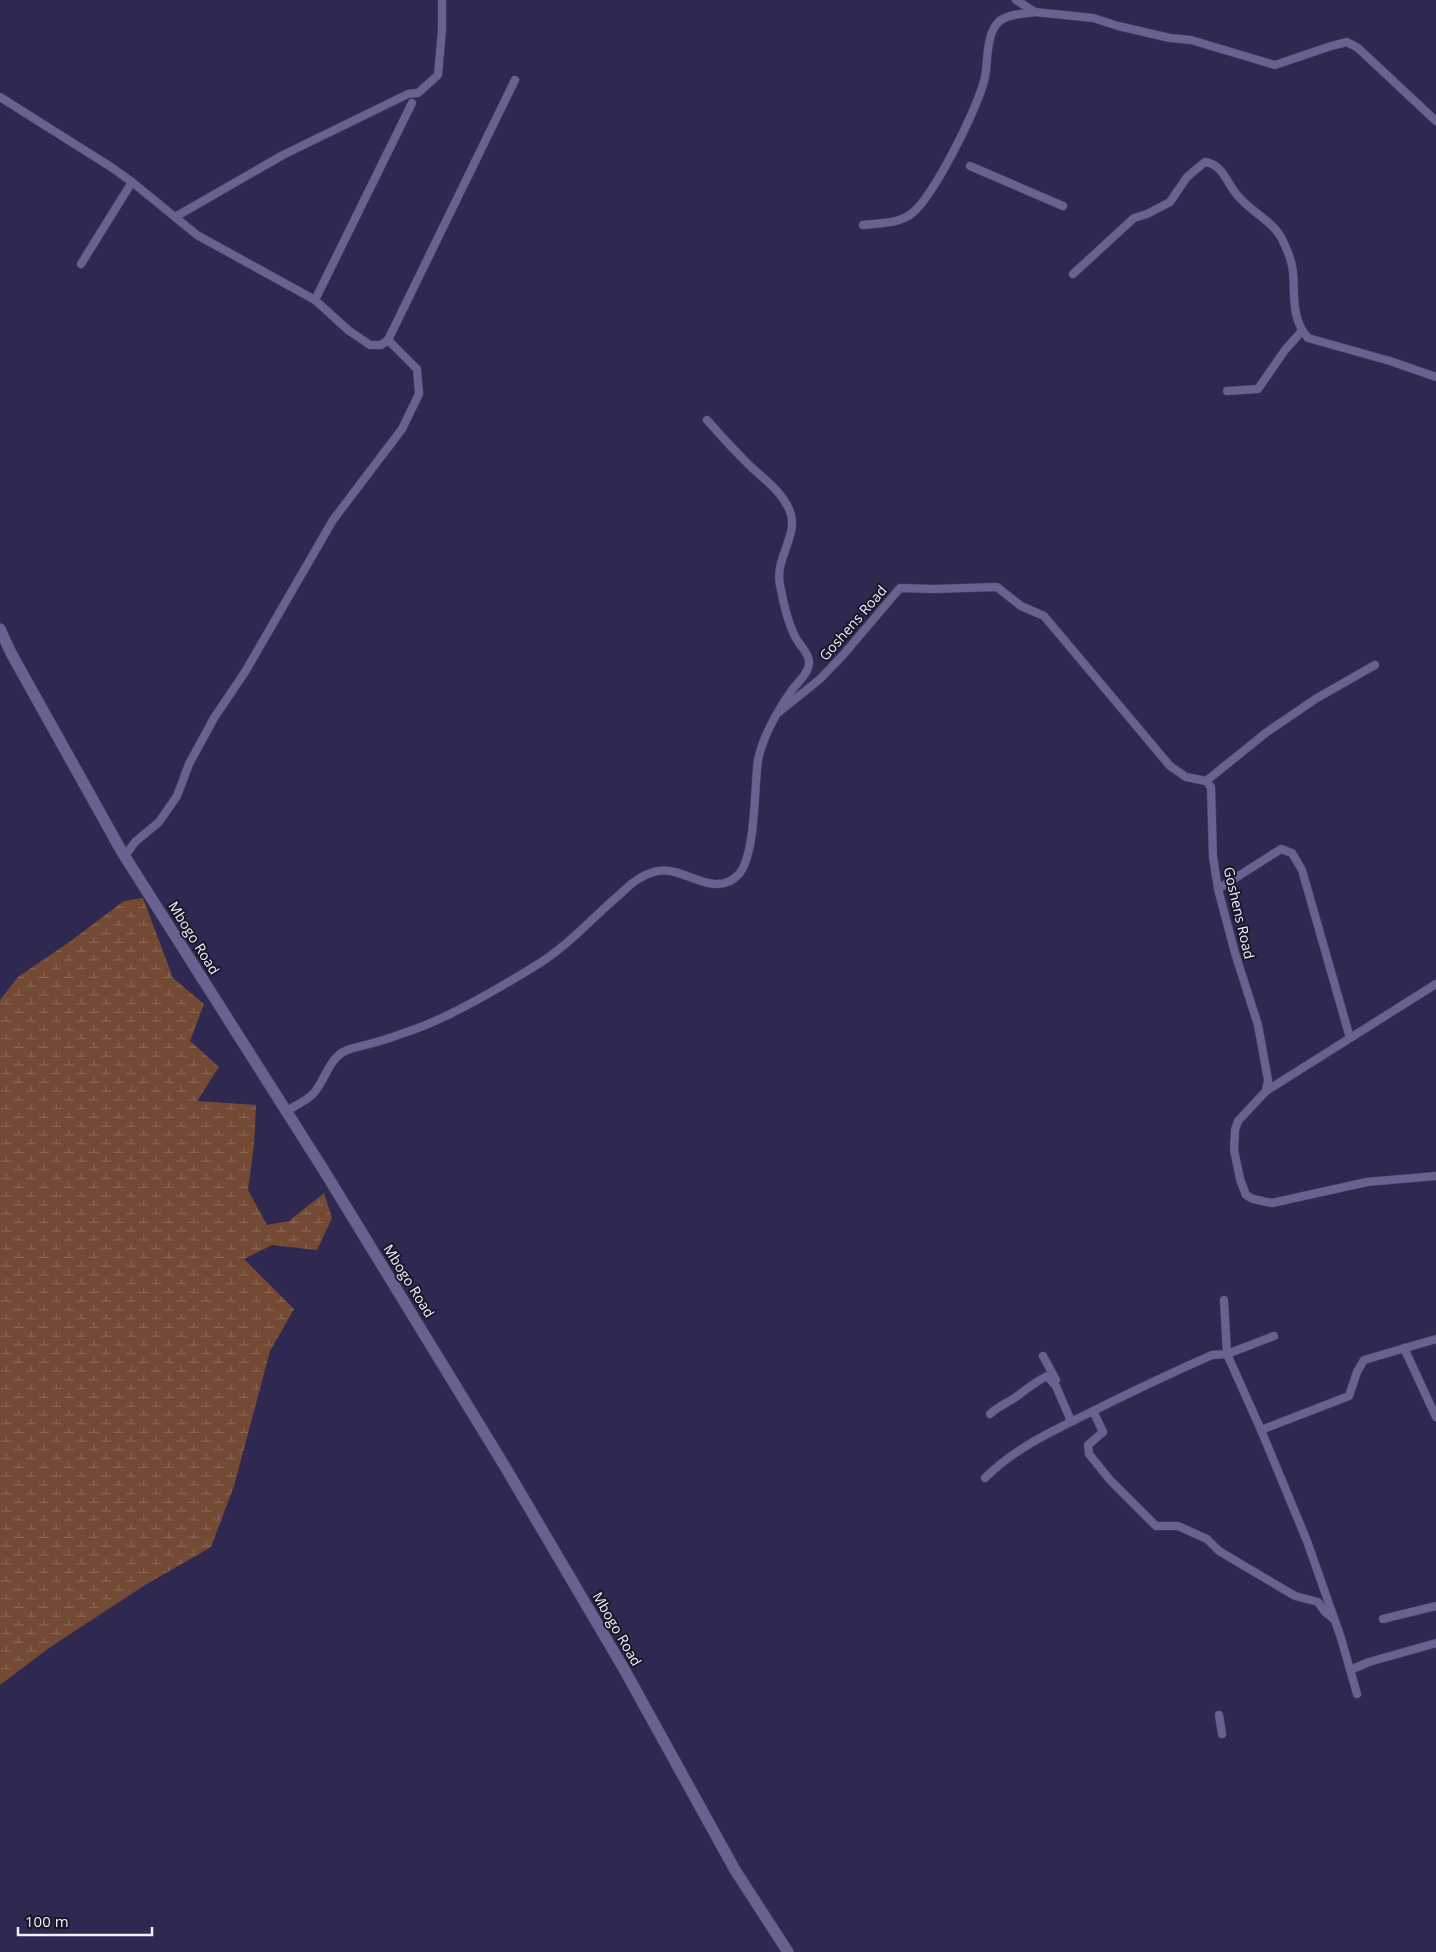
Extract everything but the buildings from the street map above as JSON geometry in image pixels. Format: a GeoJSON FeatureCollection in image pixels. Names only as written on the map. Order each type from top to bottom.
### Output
{"type":"FeatureCollection","features":[{"type":"Feature","properties":{"kind":"main road","name":"Mbogo Road"},"geometry":{"type":"LineString","coordinates":[[0,629],[11,653],[125,856],[323,1169],[504,1465],[624,1669],[735,1870],[787,1952]]}},
{"type":"Feature","properties":{"kind":"street"},"geometry":{"type":"LineString","coordinates":[[175,217],[283,155],[408,94],[418,93],[438,75],[442,30],[442,0]]}},
{"type":"Feature","properties":{"kind":"street"},"geometry":{"type":"LineString","coordinates":[[1016,0],[1035,12]]}},
{"type":"Feature","properties":{"kind":"street"},"geometry":{"type":"LineString","coordinates":[[863,225],[902,220],[912,214],[930,193],[962,134],[981,91],[991,35],[996,24],[1004,18],[1035,12],[1093,18],[1170,38],[1191,40],[1275,65],[1347,42],[1358,48],[1436,121]]}},
{"type":"Feature","properties":{"kind":"street"},"geometry":{"type":"LineString","coordinates":[[0,97],[132,182],[196,235],[315,300],[348,330],[370,345],[381,345],[388,340],[515,80]]}},
{"type":"Feature","properties":{"kind":"street"},"geometry":{"type":"LineString","coordinates":[[315,300],[412,104]]}},
{"type":"Feature","properties":{"kind":"street"},"geometry":{"type":"LineString","coordinates":[[1073,274],[1134,218],[1147,214],[1170,202],[1195,168],[1205,162],[1213,163],[1222,170],[1237,196],[1272,226],[1281,237],[1290,258],[1293,272],[1294,309],[1302,330],[1308,338],[1390,361],[1436,377]]}},
{"type":"Feature","properties":{"kind":"street"},"geometry":{"type":"LineString","coordinates":[[970,166],[1063,206]]}},
{"type":"Feature","properties":{"kind":"street"},"geometry":{"type":"LineString","coordinates":[[81,264],[132,182]]}},
{"type":"Feature","properties":{"kind":"street"},"geometry":{"type":"LineString","coordinates":[[1227,391],[1258,389],[1285,350],[1302,330]]}},
{"type":"Feature","properties":{"kind":"street"},"geometry":{"type":"LineString","coordinates":[[125,856],[135,842],[159,822],[177,796],[189,764],[214,718],[245,672],[333,520],[402,429],[419,394],[417,368],[388,340]]}},
{"type":"Feature","properties":{"kind":"street"},"geometry":{"type":"LineString","coordinates":[[286,1111],[311,1096],[327,1074],[334,1059],[341,1053],[439,1019],[536,966],[566,945],[599,912],[640,878],[655,871],[670,870],[708,885],[730,880],[739,873],[746,861],[751,841],[761,748],[778,712],[809,666],[806,651],[792,630],[778,574],[792,528],[791,511],[781,495],[748,464],[707,420]]}},
{"type":"Feature","properties":{"kind":"street","name":"Goshens Road"},"geometry":{"type":"LineString","coordinates":[[778,712],[826,673],[900,588],[934,589],[997,586],[1021,606],[1044,616],[1170,766],[1186,777],[1206,781],[1211,786],[1213,856],[1218,889],[1235,953],[1258,1025],[1268,1080],[1266,1091]]}},
{"type":"Feature","properties":{"kind":"street"},"geometry":{"type":"LineString","coordinates":[[1206,781],[1266,732],[1317,698],[1375,665]]}},
{"type":"Feature","properties":{"kind":"street"},"geometry":{"type":"LineString","coordinates":[[1218,889],[1281,849],[1292,853],[1302,870],[1350,1038]]}},
{"type":"Feature","properties":{"kind":"street"},"geometry":{"type":"LineString","coordinates":[[1436,984],[1266,1091],[1238,1121],[1235,1130],[1234,1150],[1240,1179],[1246,1195],[1253,1199],[1272,1203],[1367,1182],[1436,1176]]}},
{"type":"Feature","properties":{"kind":"street"},"geometry":{"type":"LineString","coordinates":[[1224,1300],[1227,1354],[1307,1541],[1357,1694]]}},
{"type":"Feature","properties":{"kind":"street"},"geometry":{"type":"LineString","coordinates":[[985,1478],[998,1465],[1022,1447],[1071,1421],[1159,1378],[1212,1355],[1227,1354],[1274,1336]]}},
{"type":"Feature","properties":{"kind":"street"},"geometry":{"type":"LineString","coordinates":[[1261,1430],[1349,1396],[1357,1372],[1364,1360],[1436,1339]]}},
{"type":"Feature","properties":{"kind":"street"},"geometry":{"type":"LineString","coordinates":[[1404,1348],[1436,1418]]}},
{"type":"Feature","properties":{"kind":"street"},"geometry":{"type":"LineString","coordinates":[[1043,1356],[1058,1384],[1067,1411],[1083,1416]]}},
{"type":"Feature","properties":{"kind":"street"},"geometry":{"type":"LineString","coordinates":[[990,1414],[1000,1404],[1020,1395],[1031,1385],[1047,1376],[1056,1386],[1071,1421]]}},
{"type":"Feature","properties":{"kind":"street"},"geometry":{"type":"LineString","coordinates":[[1093,1411],[1103,1432],[1088,1446],[1089,1454],[1110,1480],[1156,1526],[1178,1526],[1207,1539],[1219,1551],[1295,1596],[1318,1602],[1325,1612],[1334,1619]]}},
{"type":"Feature","properties":{"kind":"street"},"geometry":{"type":"LineString","coordinates":[[1383,1619],[1436,1606]]}},
{"type":"Feature","properties":{"kind":"street"},"geometry":{"type":"LineString","coordinates":[[1350,1670],[1369,1662],[1436,1643]]}},
{"type":"Feature","properties":{"kind":"street"},"geometry":{"type":"LineString","coordinates":[[1219,1715],[1222,1734]]}},
{"type":"Feature","properties":{"kind":"green space"},"geometry":{"type":"Polygon","coordinates":[[[143,898],[173,978],[204,1004],[190,1041],[219,1067],[197,1101],[256,1105],[254,1145],[248,1190],[267,1225],[289,1221],[324,1193],[332,1218],[317,1250],[272,1245],[244,1259],[294,1309],[270,1351],[234,1486],[211,1547],[145,1585],[49,1648],[0,1685],[0,1000],[18,977],[68,943],[124,901],[143,898]]]}}]}
